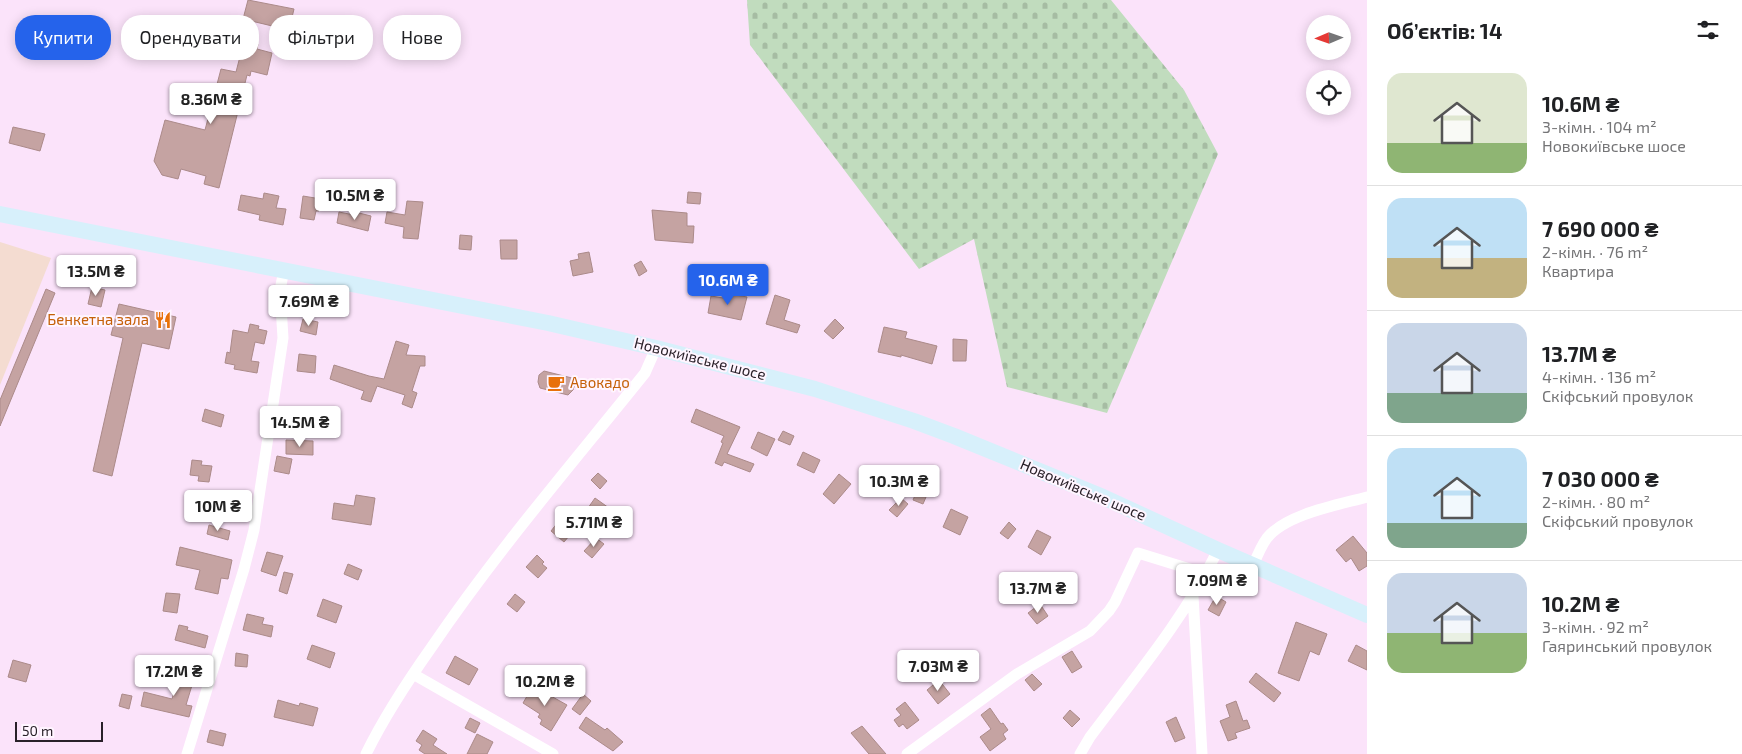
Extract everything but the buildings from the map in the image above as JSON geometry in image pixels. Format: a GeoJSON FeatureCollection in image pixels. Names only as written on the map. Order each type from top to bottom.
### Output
{"type":"FeatureCollection","features":[{"type":"Feature","properties":{"kind":"main road","name":"Новокиївське шосе"},"geometry":{"type":"LineString","coordinates":[[0,214],[548,323],[803,385],[921,423],[1103,497],[1253,566],[1367,615]]}},
{"type":"Feature","properties":{"kind":"street"},"geometry":{"type":"LineString","coordinates":[[187,754],[244,570],[254,530],[283,338],[280,299],[284,270]]}},
{"type":"Feature","properties":{"kind":"street"},"geometry":{"type":"LineString","coordinates":[[366,754],[413,674],[485,572],[590,439],[645,374],[656,348]]}},
{"type":"Feature","properties":{"kind":"street"},"geometry":{"type":"LineString","coordinates":[[1253,566],[1268,538],[1280,526],[1300,516],[1367,497]]}},
{"type":"Feature","properties":{"kind":"street"},"geometry":{"type":"LineString","coordinates":[[1080,754],[1090,737],[1152,657],[1193,596],[1218,550]]}},
{"type":"Feature","properties":{"kind":"street"},"geometry":{"type":"LineString","coordinates":[[908,754],[1017,674],[1090,631],[1115,602],[1138,553],[1206,574]]}},
{"type":"Feature","properties":{"kind":"street"},"geometry":{"type":"LineString","coordinates":[[1193,596],[1202,754]]}},
{"type":"Feature","properties":{"kind":"street"},"geometry":{"type":"LineString","coordinates":[[413,674],[553,754]]}},
{"type":"Feature","properties":{"kind":"shaded area"},"geometry":{"type":"Polygon","coordinates":[[[0,242],[51,258],[0,385],[0,242]]]}},
{"type":"Feature","properties":{"kind":"green space"},"geometry":{"type":"Polygon","coordinates":[[[747,0],[1111,0],[1184,90],[1218,154],[1107,413],[1007,387],[974,239],[919,269],[750,45],[747,0]]]}},
{"type":"Feature","properties":{"kind":"place","name":"Бенкетна зала"},"geometry":{"type":"Point","coordinates":[163,320]}},
{"type":"Feature","properties":{"kind":"place","name":"Авокадо"},"geometry":{"type":"Point","coordinates":[556,383]}}]}
